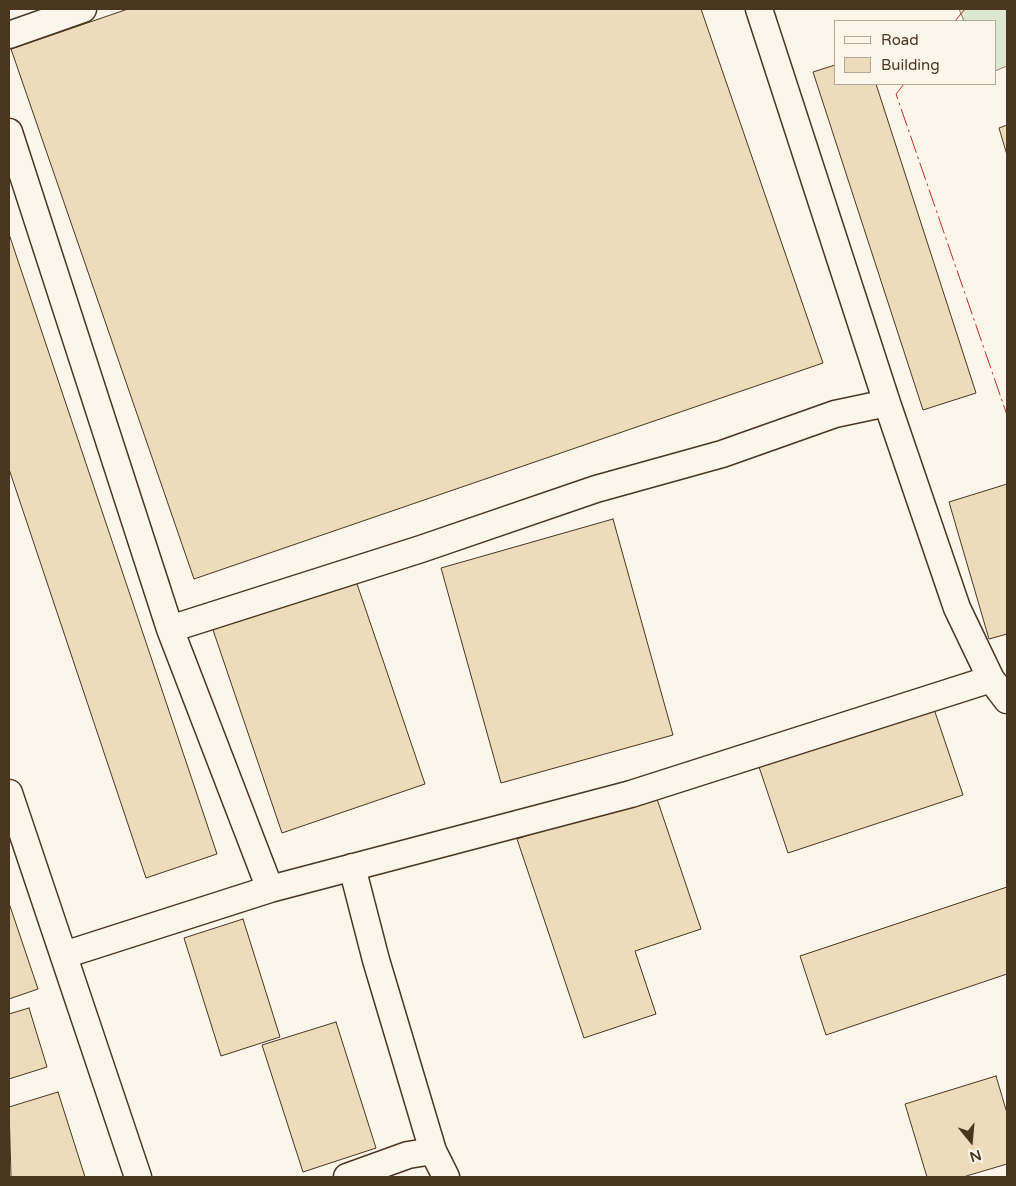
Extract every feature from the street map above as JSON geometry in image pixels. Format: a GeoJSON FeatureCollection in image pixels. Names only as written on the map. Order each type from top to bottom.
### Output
{"type":"FeatureCollection","features":[{"type":"Feature","properties":{"kind":"lane"},"geometry":{"type":"LineString","coordinates":[[9,34],[83,9]]}},
{"type":"Feature","properties":{"kind":"lane"},"geometry":{"type":"LineString","coordinates":[[759,9],[887,403],[957,608],[991,679],[1007,700]]}},
{"type":"Feature","properties":{"kind":"lane"},"geometry":{"type":"LineString","coordinates":[[9,132],[170,629],[270,889]]}},
{"type":"Feature","properties":{"kind":"lane"},"geometry":{"type":"LineString","coordinates":[[170,629],[421,549],[596,489],[722,454],[835,414],[887,403]]}},
{"type":"Feature","properties":{"kind":"lane"},"geometry":{"type":"LineString","coordinates":[[64,955],[270,889],[631,794],[991,679]]}},
{"type":"Feature","properties":{"kind":"lane"},"geometry":{"type":"LineString","coordinates":[[9,793],[138,1177]]}},
{"type":"Feature","properties":{"kind":"lane"},"geometry":{"type":"LineString","coordinates":[[352,867],[376,960],[433,1150],[446,1177]]}},
{"type":"Feature","properties":{"kind":"lane"},"geometry":{"type":"LineString","coordinates":[[347,1177],[408,1155],[433,1150]]}},
{"type":"Feature","properties":{"kind":"green space"},"geometry":{"type":"Polygon","coordinates":[[[959,9],[1007,9],[1007,66],[996,71],[996,20],[964,20],[959,9]]]}},
{"type":"Feature","properties":{"kind":"building"},"geometry":{"type":"Polygon","coordinates":[[[128,9],[701,9],[823,363],[194,579],[11,49],[128,9]]]}},
{"type":"Feature","properties":{"kind":"building"},"geometry":{"type":"Polygon","coordinates":[[[834,65],[834,85],[876,85],[976,393],[923,410],[813,72],[834,65]]]}},
{"type":"Feature","properties":{"kind":"building"},"geometry":{"type":"Polygon","coordinates":[[[1007,125],[1007,155],[999,128],[1007,125]]]}},
{"type":"Feature","properties":{"kind":"building"},"geometry":{"type":"Polygon","coordinates":[[[9,234],[217,854],[146,878],[9,469],[9,234]]]}},
{"type":"Feature","properties":{"kind":"building"},"geometry":{"type":"Polygon","coordinates":[[[1007,484],[1007,634],[989,639],[949,502],[1007,484]]]}},
{"type":"Feature","properties":{"kind":"building"},"geometry":{"type":"Polygon","coordinates":[[[613,519],[673,735],[501,783],[441,568],[613,519]]]}},
{"type":"Feature","properties":{"kind":"building"},"geometry":{"type":"Polygon","coordinates":[[[354,575],[425,784],[282,833],[211,624],[354,575]]]}},
{"type":"Feature","properties":{"kind":"building"},"geometry":{"type":"Polygon","coordinates":[[[931,700],[963,795],[788,853],[756,758],[931,700]]]}},
{"type":"Feature","properties":{"kind":"building"},"geometry":{"type":"Polygon","coordinates":[[[655,793],[701,929],[635,951],[656,1014],[584,1038],[517,839],[655,793]]]}},
{"type":"Feature","properties":{"kind":"building"},"geometry":{"type":"Polygon","coordinates":[[[1007,887],[1007,974],[826,1035],[800,956],[1007,887]]]}},
{"type":"Feature","properties":{"kind":"building"},"geometry":{"type":"Polygon","coordinates":[[[9,903],[38,989],[9,999],[9,903]]]}},
{"type":"Feature","properties":{"kind":"building"},"geometry":{"type":"Polygon","coordinates":[[[243,919],[280,1037],[221,1056],[184,938],[243,919]]]}},
{"type":"Feature","properties":{"kind":"building"},"geometry":{"type":"Polygon","coordinates":[[[29,1008],[47,1067],[9,1079],[9,1014],[29,1008]]]}},
{"type":"Feature","properties":{"kind":"building"},"geometry":{"type":"Polygon","coordinates":[[[336,1022],[376,1148],[303,1172],[262,1045],[336,1022]]]}},
{"type":"Feature","properties":{"kind":"building"},"geometry":{"type":"Polygon","coordinates":[[[996,1076],[1007,1113],[1007,1164],[963,1177],[927,1177],[905,1104],[996,1076]]]}},
{"type":"Feature","properties":{"kind":"building"},"geometry":{"type":"Polygon","coordinates":[[[58,1092],[85,1177],[11,1177],[9,1107],[58,1092]]]}},
{"type":"Feature","properties":{"kind":"power"},"geometry":{"type":"LineString","coordinates":[[956,20],[965,9]]}},
{"type":"Feature","properties":{"kind":"power"},"geometry":{"type":"LineString","coordinates":[[903,85],[896,94],[1007,415]]}}]}
